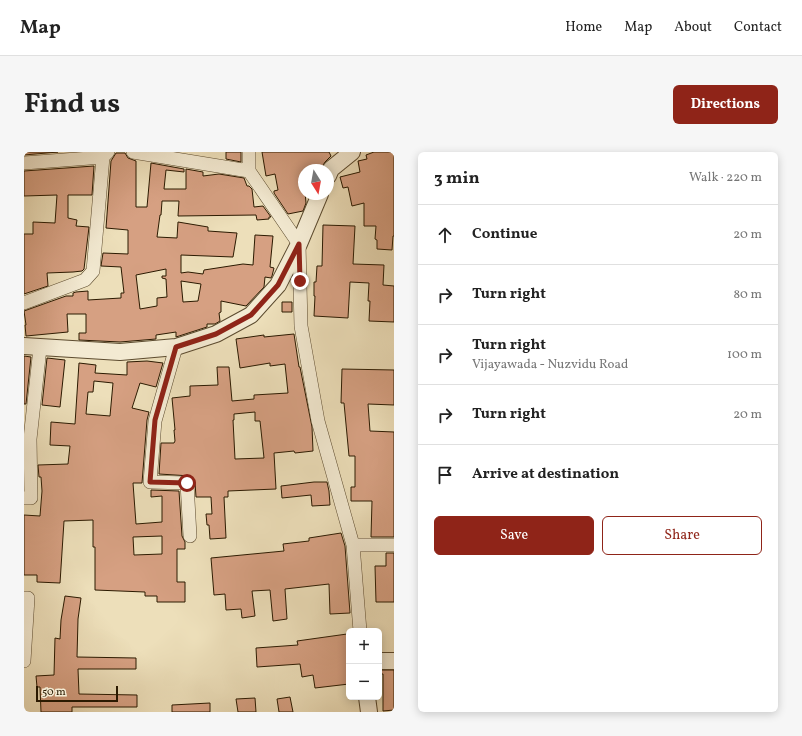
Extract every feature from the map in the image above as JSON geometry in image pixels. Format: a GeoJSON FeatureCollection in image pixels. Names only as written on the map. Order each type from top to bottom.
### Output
{"type":"FeatureCollection","features":[{"type":"Feature","properties":{"kind":"street"},"geometry":{"type":"LineString","coordinates":[[133,152],[249,171]]}},
{"type":"Feature","properties":{"kind":"street"},"geometry":{"type":"LineString","coordinates":[[249,152],[249,171],[299,244],[301,326],[318,421],[353,545],[360,628]]}},
{"type":"Feature","properties":{"kind":"street"},"geometry":{"type":"LineString","coordinates":[[334,167],[352,152]]}},
{"type":"Feature","properties":{"kind":"street"},"geometry":{"type":"LineString","coordinates":[[24,163],[106,155],[93,271],[85,280],[24,303]]}},
{"type":"Feature","properties":{"kind":"street"},"geometry":{"type":"LineString","coordinates":[[24,346],[120,352],[176,347],[216,334],[251,315],[278,285],[299,244],[317,200]]}},
{"type":"Feature","properties":{"kind":"street"},"geometry":{"type":"LineString","coordinates":[[176,347],[155,420],[150,482],[187,483],[190,536]]}},
{"type":"Feature","properties":{"kind":"street"},"geometry":{"type":"LineString","coordinates":[[24,498],[31,498],[30,439],[40,348]]}},
{"type":"Feature","properties":{"kind":"street"},"geometry":{"type":"LineString","coordinates":[[353,545],[394,545]]}},
{"type":"Feature","properties":{"kind":"street"},"geometry":{"type":"LineString","coordinates":[[24,598],[28,598],[24,661]]}},
{"type":"Feature","properties":{"kind":"street"},"geometry":{"type":"LineString","coordinates":[[382,661],[394,661]]}},
{"type":"Feature","properties":{"kind":"street"},"geometry":{"type":"LineString","coordinates":[[367,700],[369,712]]}},
{"type":"Feature","properties":{"kind":"building"},"geometry":{"type":"Polygon","coordinates":[[[24,152],[58,152],[24,155],[24,152]]]}},
{"type":"Feature","properties":{"kind":"building"},"geometry":{"type":"Polygon","coordinates":[[[226,152],[241,152],[241,162],[226,159],[226,152]]]}},
{"type":"Feature","properties":{"kind":"building"},"geometry":{"type":"Polygon","coordinates":[[[262,152],[329,152],[331,156],[324,164],[298,164],[298,200],[306,200],[303,211],[288,214],[274,193],[274,191],[278,190],[275,174],[266,176],[262,152]]]}},
{"type":"Feature","properties":{"kind":"building"},"geometry":{"type":"Polygon","coordinates":[[[374,152],[394,152],[394,236],[392,250],[377,249],[377,240],[375,239],[376,226],[364,226],[364,203],[352,206],[348,187],[343,188],[340,177],[360,172],[358,161],[367,159],[366,155],[374,152]]]}},
{"type":"Feature","properties":{"kind":"building"},"geometry":{"type":"Polygon","coordinates":[[[116,153],[125,153],[128,158],[136,161],[136,207],[147,207],[151,163],[184,169],[184,172],[166,170],[164,189],[186,189],[186,169],[203,172],[203,176],[219,174],[244,178],[247,186],[252,189],[254,207],[263,206],[271,217],[269,217],[269,219],[257,220],[256,215],[178,216],[179,201],[162,201],[157,237],[177,238],[178,222],[208,227],[208,231],[237,233],[233,257],[181,255],[181,273],[188,272],[203,274],[204,270],[243,264],[253,265],[255,235],[273,236],[270,267],[274,268],[271,278],[265,277],[264,287],[246,306],[221,301],[221,312],[219,313],[220,321],[215,324],[207,324],[207,327],[176,337],[176,332],[156,335],[156,339],[120,342],[79,340],[79,333],[86,333],[86,314],[67,314],[68,332],[26,336],[24,311],[66,296],[73,296],[73,293],[76,292],[88,291],[88,300],[121,298],[121,293],[124,293],[121,267],[101,266],[103,253],[128,254],[128,230],[106,228],[111,161],[116,153]],[[166,269],[136,275],[140,309],[157,306],[157,298],[167,297],[166,279],[162,278],[162,276],[166,276],[166,269]],[[181,281],[183,302],[198,301],[201,284],[181,281]]]}},
{"type":"Feature","properties":{"kind":"building"},"geometry":{"type":"Polygon","coordinates":[[[94,166],[92,195],[68,195],[68,218],[77,220],[76,226],[89,227],[84,269],[82,271],[73,272],[47,273],[48,286],[24,294],[24,234],[33,234],[33,222],[55,223],[57,195],[24,196],[24,171],[94,166]]]}},
{"type":"Feature","properties":{"kind":"building"},"geometry":{"type":"Polygon","coordinates":[[[323,225],[355,226],[353,264],[384,265],[383,285],[394,286],[394,322],[369,321],[369,283],[350,282],[348,318],[314,316],[314,282],[316,282],[317,266],[322,266],[323,225]]]}},
{"type":"Feature","properties":{"kind":"building"},"geometry":{"type":"Polygon","coordinates":[[[282,302],[292,302],[292,312],[282,312],[282,302]]]}},
{"type":"Feature","properties":{"kind":"building"},"geometry":{"type":"Polygon","coordinates":[[[294,334],[299,367],[312,427],[313,451],[274,453],[276,489],[228,491],[228,497],[224,497],[226,538],[210,539],[209,525],[207,525],[206,514],[212,514],[211,497],[196,497],[195,482],[191,476],[159,474],[161,443],[174,443],[175,441],[172,398],[190,396],[190,386],[218,385],[217,367],[229,367],[232,401],[254,399],[254,395],[288,393],[285,364],[270,366],[270,363],[240,368],[236,339],[264,335],[264,337],[294,334]],[[255,412],[234,414],[235,459],[264,458],[260,421],[255,421],[255,412]]]}},
{"type":"Feature","properties":{"kind":"building"},"geometry":{"type":"Polygon","coordinates":[[[24,356],[31,357],[26,404],[24,404],[24,356]]]}},
{"type":"Feature","properties":{"kind":"building"},"geometry":{"type":"Polygon","coordinates":[[[47,358],[65,360],[60,407],[42,405],[47,358]]]}},
{"type":"Feature","properties":{"kind":"building"},"geometry":{"type":"Polygon","coordinates":[[[147,361],[163,363],[156,387],[140,383],[132,408],[149,412],[147,420],[142,483],[133,483],[136,524],[162,522],[162,496],[151,497],[151,490],[179,491],[182,536],[185,542],[185,549],[177,549],[177,582],[185,582],[185,602],[157,602],[157,596],[145,596],[145,592],[95,590],[95,547],[93,547],[93,520],[64,521],[60,583],[37,582],[37,575],[24,575],[24,515],[40,516],[42,491],[38,465],[68,464],[70,446],[50,445],[51,422],[75,424],[79,363],[96,365],[95,373],[127,375],[127,362],[147,361]],[[94,381],[93,392],[88,392],[86,414],[110,416],[113,383],[94,381]],[[162,536],[133,537],[134,555],[162,554],[162,536]]]}},
{"type":"Feature","properties":{"kind":"building"},"geometry":{"type":"Polygon","coordinates":[[[342,369],[394,370],[394,405],[368,404],[370,431],[394,432],[394,537],[371,537],[372,501],[351,501],[351,487],[355,487],[355,456],[349,456],[344,403],[341,403],[342,369]]]}},
{"type":"Feature","properties":{"kind":"building"},"geometry":{"type":"Polygon","coordinates":[[[327,482],[330,505],[312,506],[311,495],[282,498],[281,486],[327,482]]]}},
{"type":"Feature","properties":{"kind":"building"},"geometry":{"type":"Polygon","coordinates":[[[341,533],[345,546],[350,613],[330,614],[329,584],[285,589],[287,619],[273,621],[270,590],[252,591],[255,616],[242,618],[241,609],[226,610],[225,594],[214,595],[211,558],[284,551],[283,544],[309,541],[309,538],[341,533]]]}},
{"type":"Feature","properties":{"kind":"building"},"geometry":{"type":"Polygon","coordinates":[[[386,553],[394,553],[394,602],[376,602],[375,566],[386,566],[386,553]]]}},
{"type":"Feature","properties":{"kind":"building"},"geometry":{"type":"Polygon","coordinates":[[[65,596],[81,598],[78,619],[77,657],[136,658],[136,669],[78,669],[79,694],[137,695],[137,707],[72,707],[72,712],[41,712],[40,687],[37,687],[36,676],[54,675],[55,638],[60,639],[61,620],[65,596]]]}},
{"type":"Feature","properties":{"kind":"building"},"geometry":{"type":"Polygon","coordinates":[[[346,634],[346,684],[315,688],[313,675],[302,677],[300,664],[257,667],[256,648],[298,645],[297,641],[346,634]]]}},
{"type":"Feature","properties":{"kind":"building"},"geometry":{"type":"Polygon","coordinates":[[[382,670],[394,670],[394,710],[383,711],[382,670]]]}},
{"type":"Feature","properties":{"kind":"building"},"geometry":{"type":"Polygon","coordinates":[[[290,697],[293,712],[279,712],[277,699],[290,697]]]}},
{"type":"Feature","properties":{"kind":"building"},"geometry":{"type":"Polygon","coordinates":[[[255,698],[256,712],[238,712],[236,699],[255,698]]]}},
{"type":"Feature","properties":{"kind":"building"},"geometry":{"type":"Polygon","coordinates":[[[210,703],[210,712],[172,712],[172,705],[210,703]]]}},
{"type":"Feature","properties":{"kind":"route"},"geometry":{"type":"LineString","coordinates":[[187,483],[150,482],[155,420],[176,347],[216,334],[251,315],[278,285],[299,244],[300,281]]}}]}
